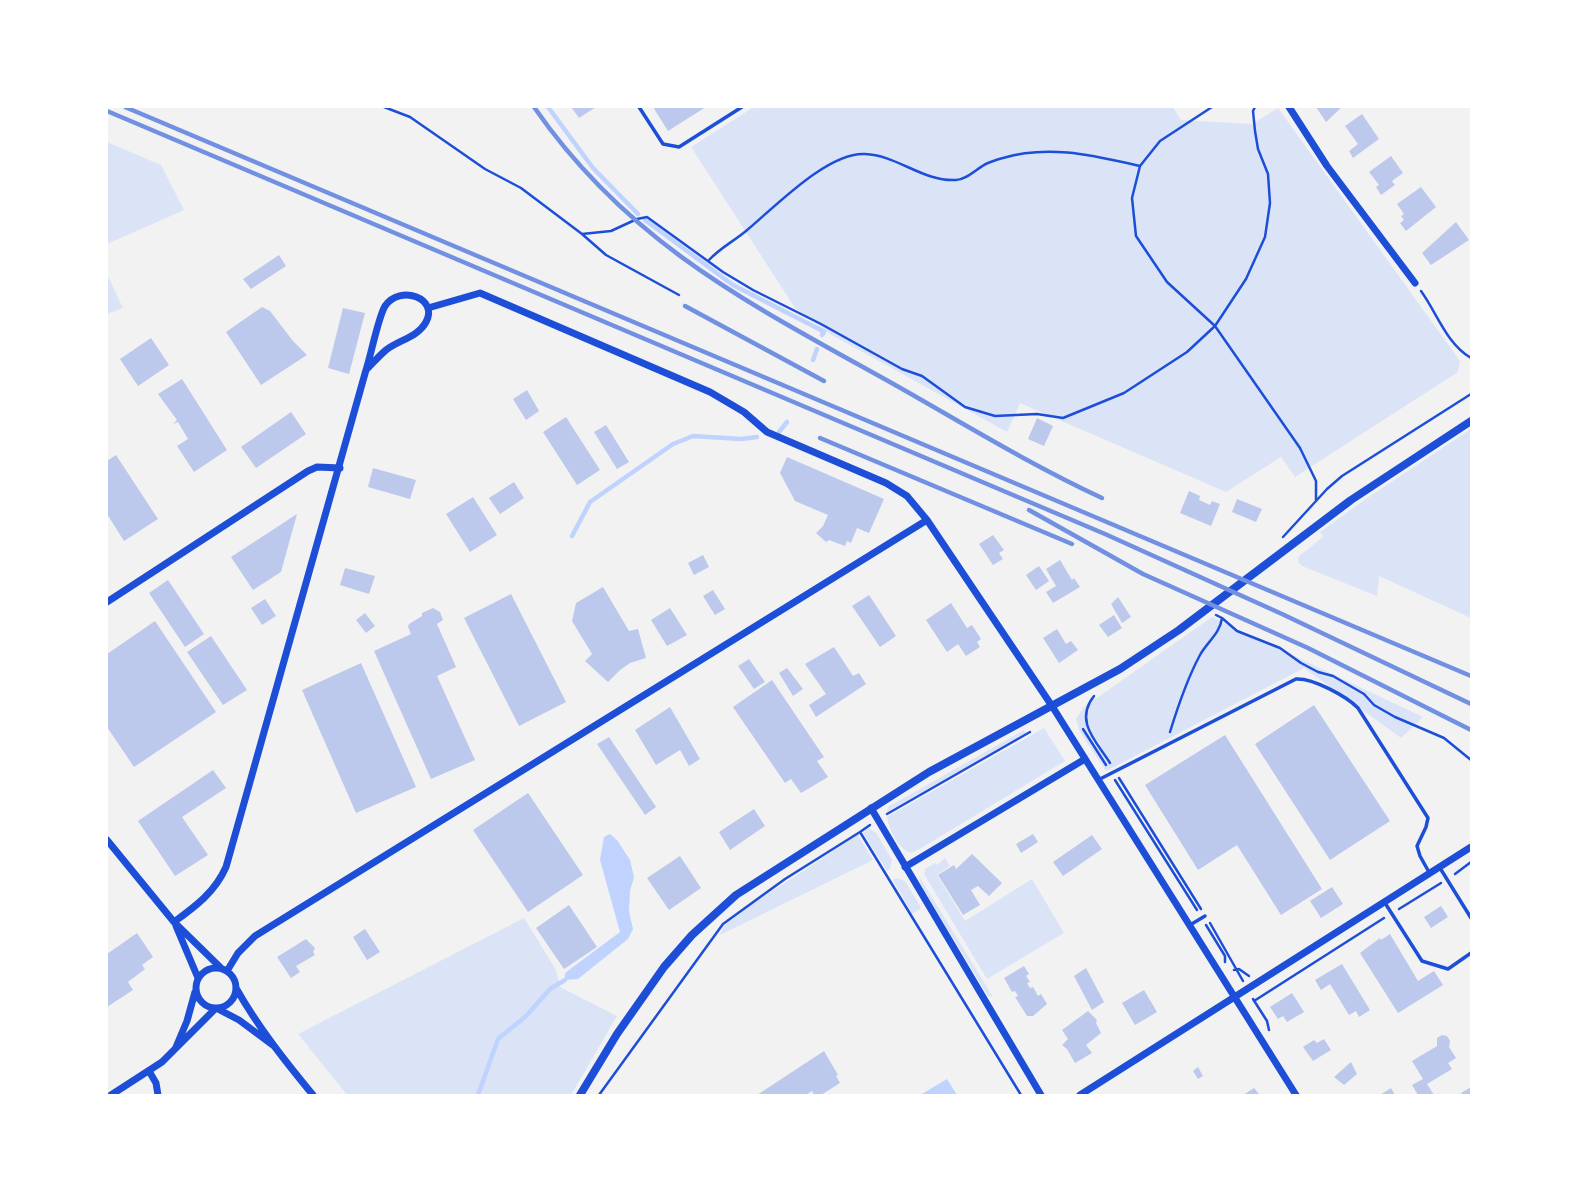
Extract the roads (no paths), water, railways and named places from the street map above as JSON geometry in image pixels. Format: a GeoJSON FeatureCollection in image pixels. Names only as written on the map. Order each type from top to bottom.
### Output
{"type":"FeatureCollection","features":[{"type":"Feature","properties":{"kind":"street"},"geometry":{"type":"LineString","coordinates":[[1289,107],[1327,166],[1415,283]]}},
{"type":"Feature","properties":{"kind":"street"},"geometry":{"type":"LineString","coordinates":[[428,308],[481,293],[710,392],[744,412],[767,432],[886,483],[907,496],[927,520],[1052,706],[1296,1095]]}},
{"type":"Feature","properties":{"kind":"street"},"geometry":{"type":"LineString","coordinates":[[174,922],[206,897],[221,879],[226,867],[340,468],[366,370],[385,306],[404,294],[423,300],[428,308],[428,320],[421,329],[388,348],[366,370]]}},
{"type":"Feature","properties":{"kind":"street"},"geometry":{"type":"LineString","coordinates":[[580,1095],[643,995],[692,935],[736,895],[972,747],[1096,684],[1144,654],[1351,500],[1471,421]]}},
{"type":"Feature","properties":{"kind":"street"},"geometry":{"type":"LineString","coordinates":[[107,602],[308,471],[317,467],[340,468]]}},
{"type":"Feature","properties":{"kind":"street"},"geometry":{"type":"LineString","coordinates":[[224,970],[255,936],[927,520]]}},
{"type":"Feature","properties":{"kind":"street"},"geometry":{"type":"LineString","coordinates":[[905,867],[1085,759]]}},
{"type":"Feature","properties":{"kind":"street"},"geometry":{"type":"LineString","coordinates":[[871,808],[1041,1095]]}},
{"type":"Feature","properties":{"kind":"street"},"geometry":{"type":"LineString","coordinates":[[107,840],[174,922],[232,975],[249,1011],[313,1095]]}},
{"type":"Feature","properties":{"kind":"street"},"geometry":{"type":"LineString","coordinates":[[1080,1095],[1471,847]]}},
{"type":"Feature","properties":{"kind":"street"},"geometry":{"type":"LineString","coordinates":[[174,922],[198,978],[187,1021],[174,1050]]}},
{"type":"Feature","properties":{"kind":"street"},"geometry":{"type":"LineString","coordinates":[[198,978],[208,969],[224,970]]}},
{"type":"Feature","properties":{"kind":"street"},"geometry":{"type":"LineString","coordinates":[[111,1095],[149,1071],[174,1050],[216,1009],[232,1000],[236,988]]}},
{"type":"Feature","properties":{"kind":"street"},"geometry":{"type":"LineString","coordinates":[[196,991],[202,1003],[239,1020],[274,1046]]}},
{"type":"Feature","properties":{"kind":"street"},"geometry":{"type":"LineString","coordinates":[[149,1071],[156,1083],[158,1095]]}},
{"type":"Feature","properties":{"kind":"lane"},"geometry":{"type":"LineString","coordinates":[[639,107],[663,144],[679,147],[742,107]]}},
{"type":"Feature","properties":{"kind":"lane"},"geometry":{"type":"LineString","coordinates":[[1098,780],[1296,679],[1306,678],[1352,702],[1358,708],[1428,818],[1417,846],[1430,874]]}},
{"type":"Feature","properties":{"kind":"lane"},"geometry":{"type":"LineString","coordinates":[[1440,868],[1471,918]]}},
{"type":"Feature","properties":{"kind":"lane"},"geometry":{"type":"LineString","coordinates":[[1384,902],[1422,961],[1448,969],[1471,953]]}},
{"type":"Feature","properties":{"kind":"lane"},"geometry":{"type":"LineString","coordinates":[[1189,926],[1203,917]]}},
{"type":"Feature","properties":{"kind":"water"},"geometry":{"type":"Polygon","coordinates":[[[610,834],[630,860],[634,877],[629,911],[633,929],[628,939],[578,979],[565,980],[565,973],[620,932],[600,860],[604,837],[610,834]]]}},
{"type":"Feature","properties":{"kind":"water"},"geometry":{"type":"Polygon","coordinates":[[[947,1079],[957,1095],[920,1095],[947,1079]]]}},
{"type":"Feature","properties":{"kind":"waterway"},"geometry":{"type":"LineString","coordinates":[[548,107],[593,168],[638,214]]}},
{"type":"Feature","properties":{"kind":"waterway"},"geometry":{"type":"LineString","coordinates":[[645,220],[733,285],[819,329],[824,332],[822,335]]}},
{"type":"Feature","properties":{"kind":"waterway"},"geometry":{"type":"LineString","coordinates":[[813,360],[817,349]]}},
{"type":"Feature","properties":{"kind":"waterway"},"geometry":{"type":"LineString","coordinates":[[779,432],[787,422]]}},
{"type":"Feature","properties":{"kind":"waterway"},"geometry":{"type":"LineString","coordinates":[[572,536],[590,502],[673,444],[693,436],[741,439],[757,437]]}},
{"type":"Feature","properties":{"kind":"waterway"},"geometry":{"type":"LineString","coordinates":[[478,1095],[498,1039],[526,1016],[550,989],[565,980]]}},
{"type":"Feature","properties":{"kind":"railway"},"geometry":{"type":"LineString","coordinates":[[125,107],[1471,676]]}},
{"type":"Feature","properties":{"kind":"railway"},"geometry":{"type":"LineString","coordinates":[[534,107],[571,156],[611,198],[653,235],[698,269],[793,328],[1024,458],[1102,498]]}},
{"type":"Feature","properties":{"kind":"railway"},"geometry":{"type":"LineString","coordinates":[[107,111],[1105,534],[1471,704]]}},
{"type":"Feature","properties":{"kind":"railway"},"geometry":{"type":"LineString","coordinates":[[685,306],[824,381]]}},
{"type":"Feature","properties":{"kind":"railway"},"geometry":{"type":"LineString","coordinates":[[820,438],[1072,544]]}},
{"type":"Feature","properties":{"kind":"railway"},"geometry":{"type":"LineString","coordinates":[[1029,510],[1143,574],[1308,648],[1471,730]]}}]}
